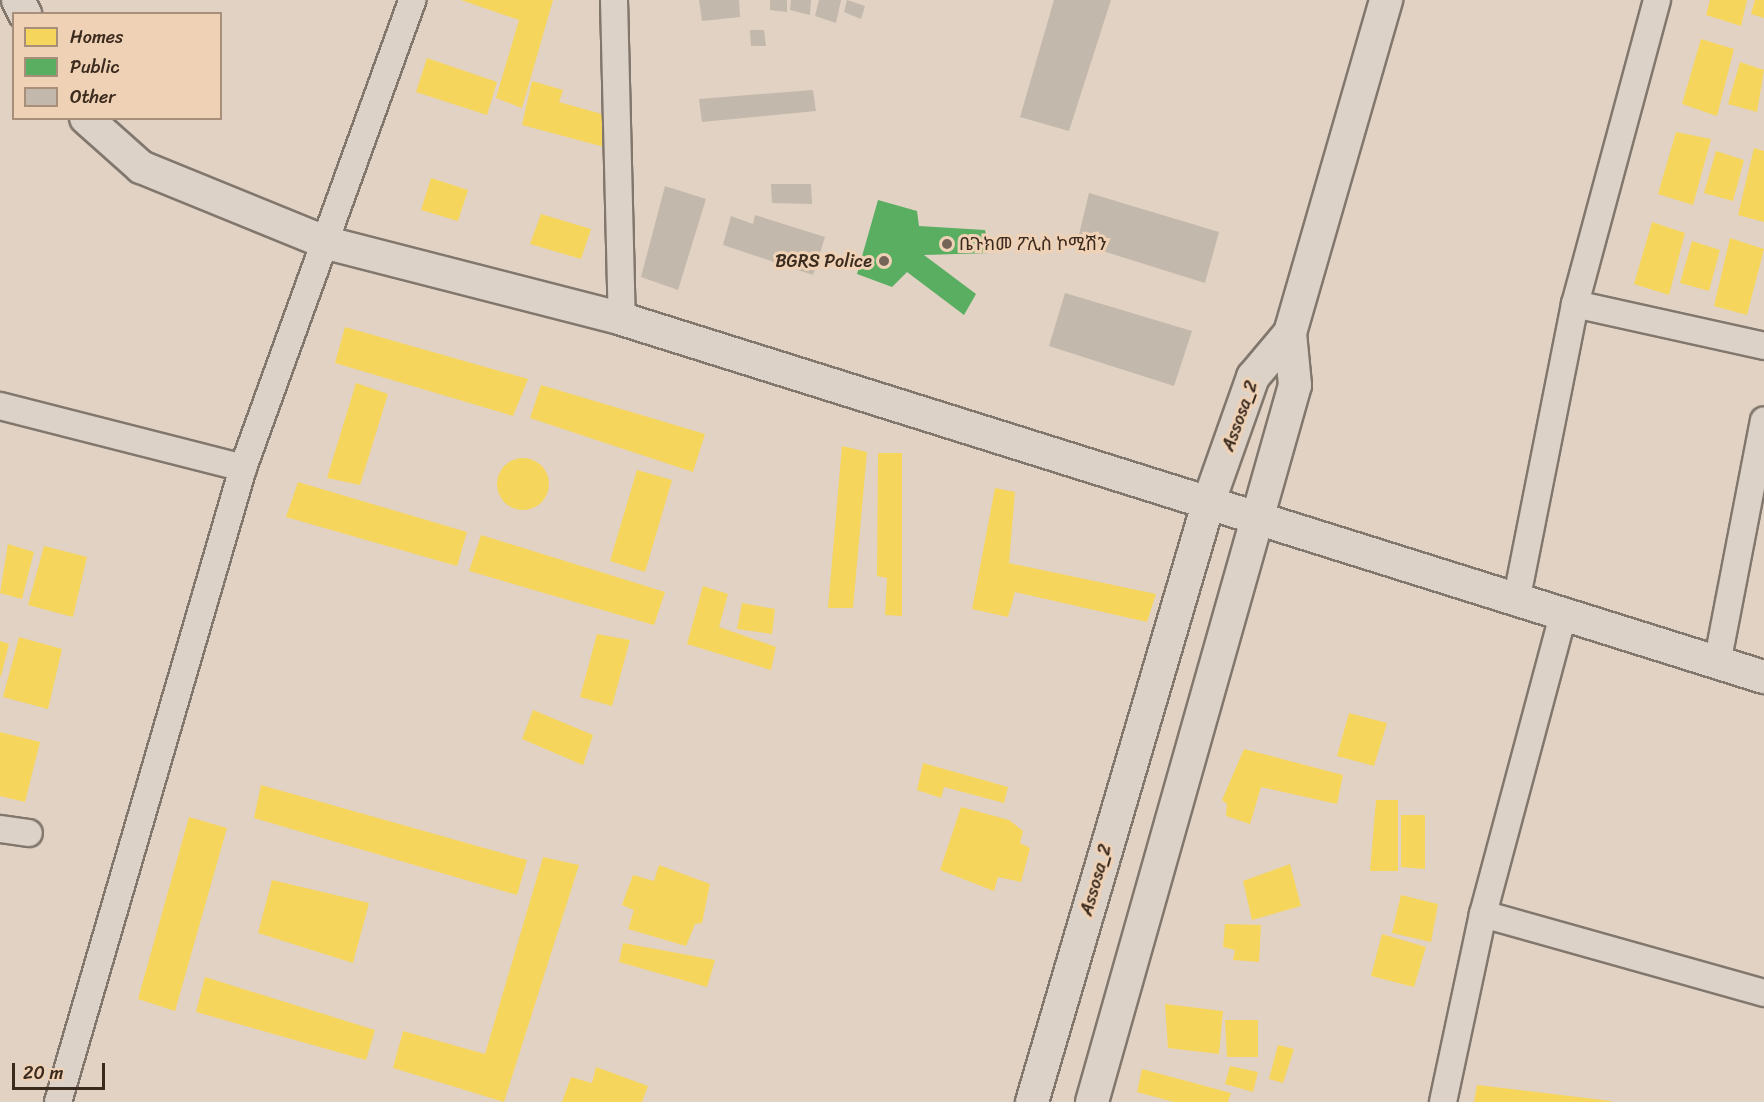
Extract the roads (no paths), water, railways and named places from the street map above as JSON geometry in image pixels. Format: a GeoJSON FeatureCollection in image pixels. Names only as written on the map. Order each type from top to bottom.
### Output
{"type":"FeatureCollection","features":[{"type":"Feature","properties":{"kind":"street"},"geometry":{"type":"LineString","coordinates":[[58,1102],[243,468],[327,243],[412,0]]}},
{"type":"Feature","properties":{"kind":"street"},"geometry":{"type":"LineString","coordinates":[[614,0],[622,319]]}},
{"type":"Feature","properties":{"kind":"street"},"geometry":{"type":"LineString","coordinates":[[1092,1102],[1295,385],[1290,333],[1386,0]]}},
{"type":"Feature","properties":{"kind":"street"},"geometry":{"type":"LineString","coordinates":[[1516,602],[1575,304],[1657,0]]}},
{"type":"Feature","properties":{"kind":"street"},"geometry":{"type":"LineString","coordinates":[[88,120],[141,167],[327,243],[622,319],[1258,518],[1516,602],[1764,677]]}},
{"type":"Feature","properties":{"kind":"street"},"geometry":{"type":"LineString","coordinates":[[1575,304],[1764,346]]}},
{"type":"Feature","properties":{"kind":"street","name":"Assosa_2"},"geometry":{"type":"LineString","coordinates":[[1032,1102],[1208,504],[1253,377],[1290,333]]}},
{"type":"Feature","properties":{"kind":"street"},"geometry":{"type":"LineString","coordinates":[[0,406],[243,468]]}},
{"type":"Feature","properties":{"kind":"street"},"geometry":{"type":"LineString","coordinates":[[1718,664],[1764,420]]}},
{"type":"Feature","properties":{"kind":"street"},"geometry":{"type":"LineString","coordinates":[[1443,1102],[1483,914],[1563,616]]}},
{"type":"Feature","properties":{"kind":"street"},"geometry":{"type":"LineString","coordinates":[[0,829],[29,833]]}},
{"type":"Feature","properties":{"kind":"street"},"geometry":{"type":"LineString","coordinates":[[1483,914],[1764,993]]}},
{"type":"Feature","properties":{"kind":"place","name":"ቤጉክመ ፖሊስ ኮሚሽን"},"geometry":{"type":"Point","coordinates":[947,244]}},
{"type":"Feature","properties":{"kind":"place","name":"BGRS Police"},"geometry":{"type":"Point","coordinates":[884,261]}}]}
